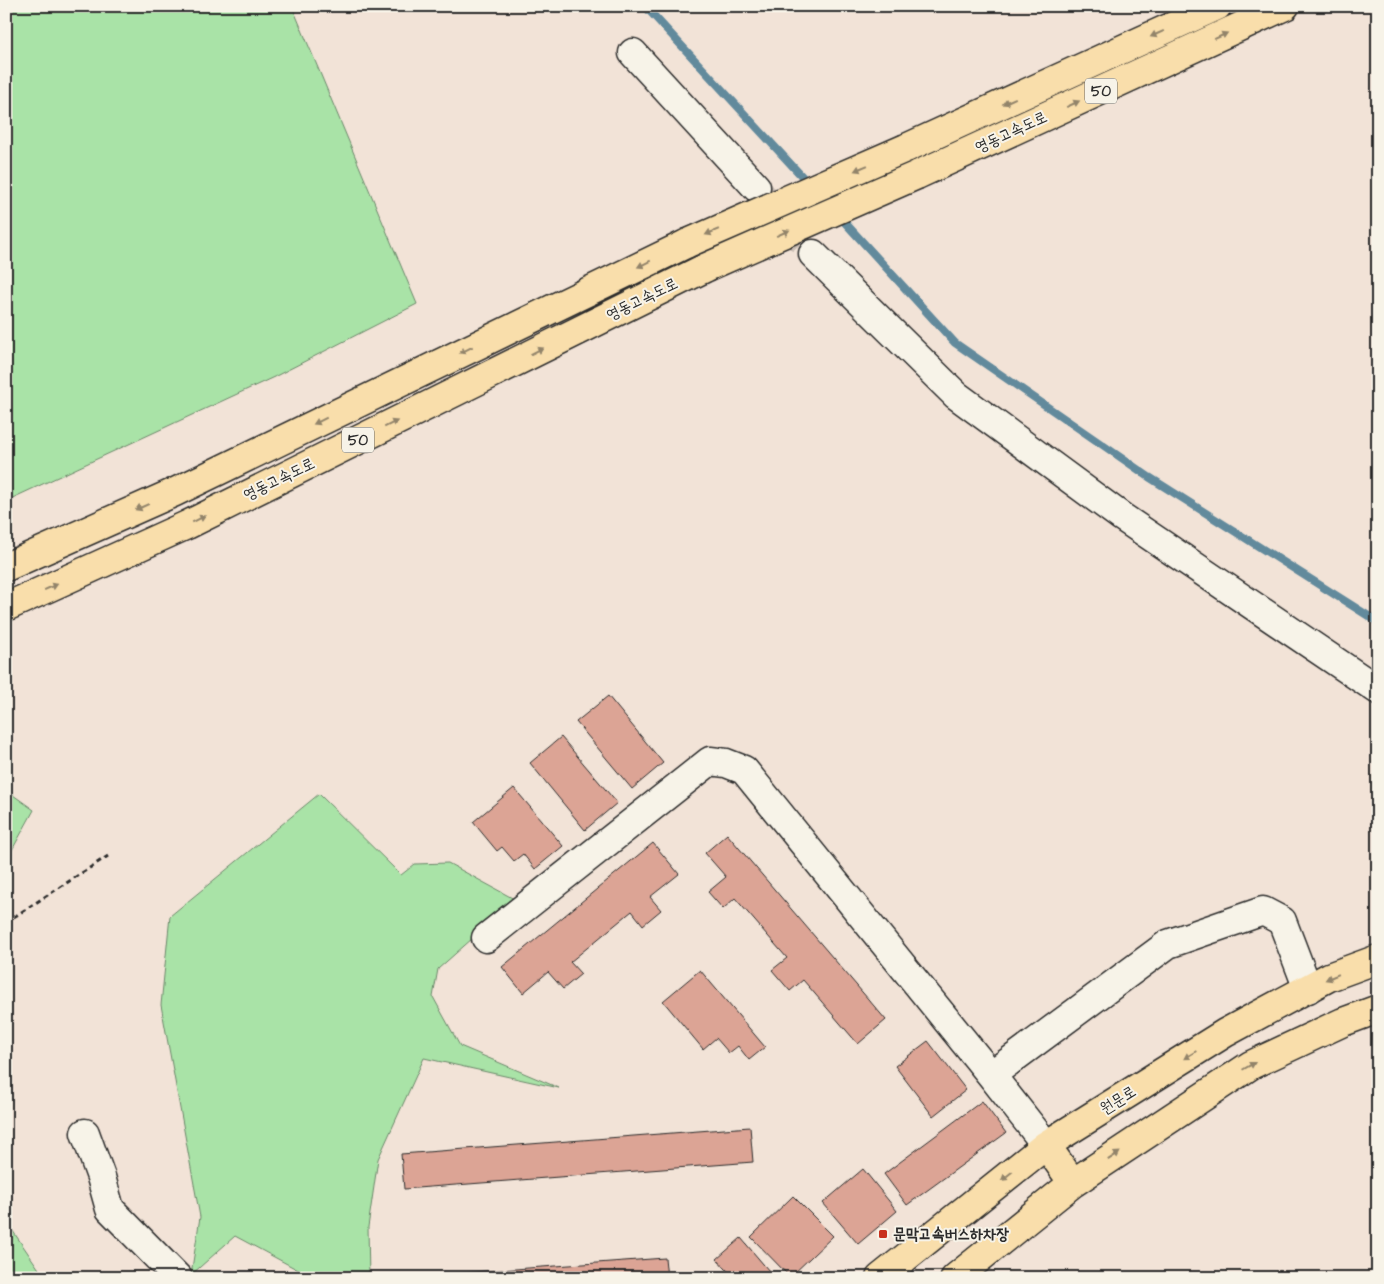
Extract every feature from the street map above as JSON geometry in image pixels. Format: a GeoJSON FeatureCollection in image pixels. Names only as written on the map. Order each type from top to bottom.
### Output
{"type":"FeatureCollection","features":[{"type":"Feature","properties":{"kind":"main road","name":"영동고속도로"},"geometry":{"type":"LineString","coordinates":[[6,567],[175,492],[688,243],[906,148],[1217,6]]}},
{"type":"Feature","properties":{"kind":"main road","name":"영동고속도로"},"geometry":{"type":"LineString","coordinates":[[6,607],[187,525],[706,267],[917,175],[1284,6]]}},
{"type":"Feature","properties":{"kind":"main road","name":"원문로"},"geometry":{"type":"LineString","coordinates":[[880,1278],[1046,1146],[1225,1033],[1329,977],[1378,959]]}},
{"type":"Feature","properties":{"kind":"main road"},"geometry":{"type":"LineString","coordinates":[[955,1278],[1074,1183],[1251,1065],[1343,1022],[1378,1009]]}},
{"type":"Feature","properties":{"kind":"main road"},"geometry":{"type":"LineString","coordinates":[[1046,1146],[1074,1183]]}},
{"type":"Feature","properties":{"kind":"street"},"geometry":{"type":"LineString","coordinates":[[633,53],[756,188]]}},
{"type":"Feature","properties":{"kind":"street"},"geometry":{"type":"LineString","coordinates":[[814,254],[956,395],[1122,517],[1378,690]]}},
{"type":"Feature","properties":{"kind":"street"},"geometry":{"type":"LineString","coordinates":[[486,938],[710,761],[726,763],[744,770],[991,1075],[1046,1146]]}},
{"type":"Feature","properties":{"kind":"street"},"geometry":{"type":"LineString","coordinates":[[991,1075],[1168,944],[1263,911],[1282,921],[1308,989]]}},
{"type":"Feature","properties":{"kind":"street"},"geometry":{"type":"LineString","coordinates":[[85,1133],[101,1177],[110,1210],[178,1278]]}},
{"type":"Feature","properties":{"kind":"path"},"geometry":{"type":"LineString","coordinates":[[6,922],[108,856]]}},
{"type":"Feature","properties":{"kind":"green space"},"geometry":{"type":"Polygon","coordinates":[[[6,6],[292,6],[417,304],[274,377],[6,501],[6,6]]]}},
{"type":"Feature","properties":{"kind":"green space"},"geometry":{"type":"Polygon","coordinates":[[[6,790],[34,810],[6,861],[6,790]]]}},
{"type":"Feature","properties":{"kind":"green space"},"geometry":{"type":"Polygon","coordinates":[[[319,794],[401,875],[415,864],[448,863],[516,900],[438,969],[433,997],[460,1046],[559,1088],[424,1058],[378,1159],[368,1227],[369,1278],[308,1278],[302,1272],[235,1236],[191,1275],[200,1217],[161,1005],[170,916],[319,794]]]}},
{"type":"Feature","properties":{"kind":"green space"},"geometry":{"type":"Polygon","coordinates":[[[6,1221],[45,1278],[6,1278],[6,1221]]]}},
{"type":"Feature","properties":{"kind":"building"},"geometry":{"type":"Polygon","coordinates":[[[608,696],[663,763],[632,789],[576,722],[608,696]]]}},
{"type":"Feature","properties":{"kind":"building"},"geometry":{"type":"Polygon","coordinates":[[[561,737],[617,803],[585,830],[530,763],[561,737]]]}},
{"type":"Feature","properties":{"kind":"building"},"geometry":{"type":"Polygon","coordinates":[[[514,788],[563,846],[535,869],[523,854],[514,861],[502,847],[497,851],[473,822],[514,788]]]}},
{"type":"Feature","properties":{"kind":"building"},"geometry":{"type":"Polygon","coordinates":[[[727,834],[886,1020],[858,1044],[803,980],[790,991],[772,970],[787,958],[735,898],[723,909],[708,892],[726,877],[705,853],[727,834]]]}},
{"type":"Feature","properties":{"kind":"building"},"geometry":{"type":"Polygon","coordinates":[[[653,843],[679,874],[650,897],[661,910],[643,925],[632,911],[570,962],[581,974],[563,989],[548,972],[523,993],[502,967],[653,843]]]}},
{"type":"Feature","properties":{"kind":"building"},"geometry":{"type":"Polygon","coordinates":[[[700,970],[765,1047],[749,1060],[738,1046],[729,1053],[716,1038],[703,1049],[663,1001],[700,970]]]}},
{"type":"Feature","properties":{"kind":"building"},"geometry":{"type":"Polygon","coordinates":[[[928,1041],[966,1090],[933,1116],[895,1066],[928,1041]]]}},
{"type":"Feature","properties":{"kind":"building"},"geometry":{"type":"Polygon","coordinates":[[[982,1101],[1006,1133],[907,1205],[884,1174],[982,1101]]]}},
{"type":"Feature","properties":{"kind":"building"},"geometry":{"type":"Polygon","coordinates":[[[750,1127],[753,1162],[404,1189],[401,1154],[750,1127]]]}},
{"type":"Feature","properties":{"kind":"building"},"geometry":{"type":"Polygon","coordinates":[[[863,1169],[897,1211],[858,1244],[823,1203],[863,1169]]]}},
{"type":"Feature","properties":{"kind":"building"},"geometry":{"type":"Polygon","coordinates":[[[793,1196],[833,1236],[790,1277],[751,1237],[793,1196]]]}},
{"type":"Feature","properties":{"kind":"building"},"geometry":{"type":"Polygon","coordinates":[[[741,1238],[775,1278],[734,1278],[717,1259],[741,1238]]]}},
{"type":"Feature","properties":{"kind":"building"},"geometry":{"type":"Polygon","coordinates":[[[665,1258],[667,1278],[392,1278],[665,1258]]]}},
{"type":"Feature","properties":{"kind":"waterway"},"geometry":{"type":"LineString","coordinates":[[645,6],[810,185]]}},
{"type":"Feature","properties":{"kind":"waterway"},"geometry":{"type":"LineString","coordinates":[[838,215],[955,343],[1149,477],[1378,622]]}},
{"type":"Feature","properties":{"kind":"tunnel"},"geometry":{"type":"LineString","coordinates":[[757,189],[813,254]]}},
{"type":"Feature","properties":{"kind":"place","name":"문막고속버스하차장"},"geometry":{"type":"Point","coordinates":[883,1234]}}]}
